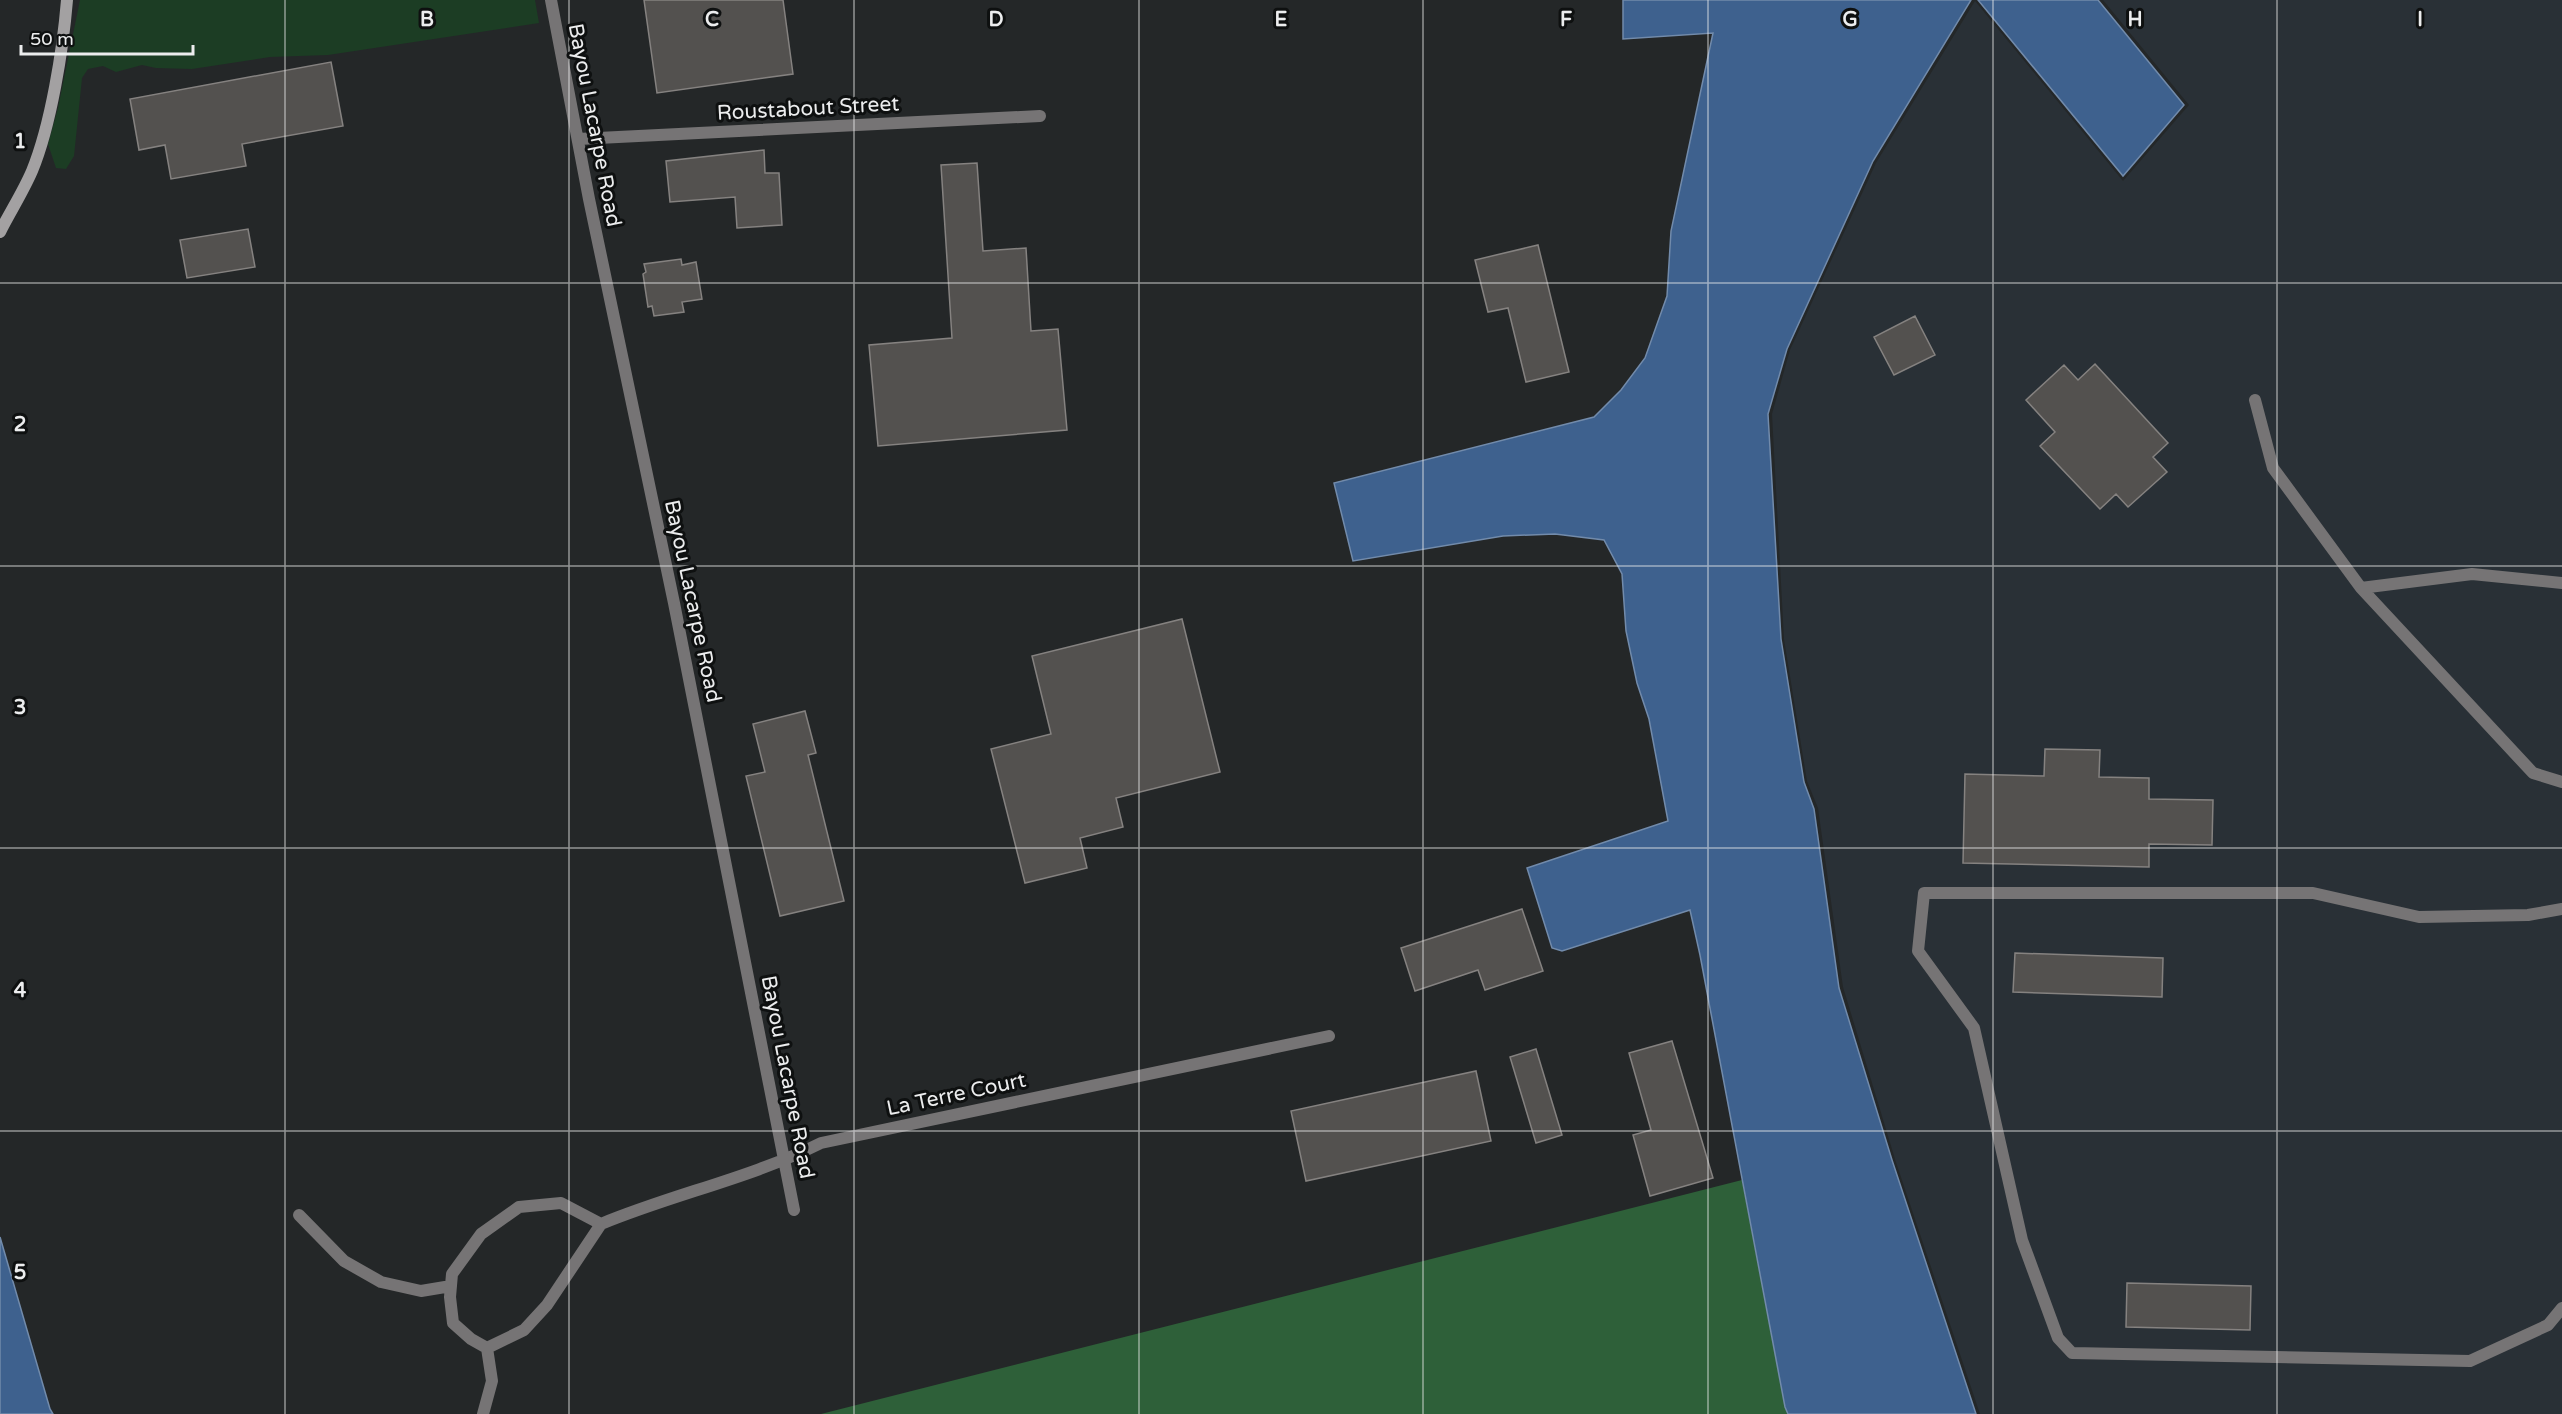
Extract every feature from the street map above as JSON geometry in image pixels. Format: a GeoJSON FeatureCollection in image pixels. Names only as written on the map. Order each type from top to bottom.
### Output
{"type":"FeatureCollection","features":[{"type":"Feature","properties":{"kind":"main road"},"geometry":{"type":"LineString","coordinates":[[0,232],[32,170],[46,125],[64,33],[67,0]]}},
{"type":"Feature","properties":{"kind":"street","name":"Bayou Lacarpe Road"},"geometry":{"type":"LineString","coordinates":[[551,0],[674,603],[794,1210]]}},
{"type":"Feature","properties":{"kind":"street","name":"Roustabout Street"},"geometry":{"type":"LineString","coordinates":[[578,139],[1040,116]]}},
{"type":"Feature","properties":{"kind":"street"},"geometry":{"type":"LineString","coordinates":[[2255,400],[2273,468],[2361,588],[2533,773],[2562,782]]}},
{"type":"Feature","properties":{"kind":"street"},"geometry":{"type":"LineString","coordinates":[[2361,588],[2472,574],[2562,583]]}},
{"type":"Feature","properties":{"kind":"street"},"geometry":{"type":"LineString","coordinates":[[2562,909],[2528,915],[2419,917],[2313,892],[1924,892],[1918,951],[1974,1028],[2022,1240],[2058,1338],[2072,1353],[2470,1361],[2548,1325],[2562,1308]]}},
{"type":"Feature","properties":{"kind":"street","name":"La Terre Court"},"geometry":{"type":"LineString","coordinates":[[601,1224],[632,1211],[786,1161],[821,1143],[1329,1036]]}},
{"type":"Feature","properties":{"kind":"street"},"geometry":{"type":"LineString","coordinates":[[561,1203],[601,1224],[547,1305],[524,1330],[487,1348],[471,1339],[453,1323],[450,1297],[452,1274],[481,1234],[519,1207],[561,1203]]}},
{"type":"Feature","properties":{"kind":"street"},"geometry":{"type":"LineString","coordinates":[[299,1215],[344,1261],[381,1282],[421,1291],[451,1286]]}},
{"type":"Feature","properties":{"kind":"street"},"geometry":{"type":"LineString","coordinates":[[483,1414],[492,1381],[487,1348]]}},
{"type":"Feature","properties":{"kind":"shaded area"},"geometry":{"type":"Polygon","coordinates":[[[2103,0],[2562,0],[2562,1414],[1980,1414],[1895,1159],[1843,987],[1818,808],[1807,781],[1784,639],[1772,414],[1790,350],[1876,163],[1975,1],[2123,181],[2189,105],[2103,0]]]}},
{"type":"Feature","properties":{"kind":"green space"},"geometry":{"type":"Polygon","coordinates":[[[80,0],[535,0],[539,23],[328,55],[270,57],[192,69],[156,68],[142,65],[116,72],[103,66],[88,69],[82,78],[74,156],[66,169],[56,168],[48,144],[58,108],[80,0]]]}},
{"type":"Feature","properties":{"kind":"green space"},"geometry":{"type":"Polygon","coordinates":[[[1742,1180],[1788,1414],[821,1414],[1742,1180]]]}},
{"type":"Feature","properties":{"kind":"water"},"geometry":{"type":"Polygon","coordinates":[[[1623,0],[1971,0],[1873,161],[1787,349],[1768,414],[1781,639],[1804,782],[1814,809],[1839,988],[1892,1160],[1976,1414],[1788,1414],[1690,910],[1562,951],[1552,948],[1527,868],[1668,821],[1649,719],[1637,683],[1626,631],[1622,574],[1604,540],[1555,534],[1503,536],[1353,561],[1334,483],[1594,417],[1621,390],[1645,358],[1667,296],[1671,231],[1713,33],[1623,39],[1623,0]]]}},
{"type":"Feature","properties":{"kind":"water"},"geometry":{"type":"Polygon","coordinates":[[[1978,0],[2098,0],[2184,105],[2123,176],[1978,0]]]}},
{"type":"Feature","properties":{"kind":"water"},"geometry":{"type":"Polygon","coordinates":[[[0,1237],[50,1409],[53,1414],[0,1414],[0,1237]]]}},
{"type":"Feature","properties":{"kind":"building"},"geometry":{"type":"Polygon","coordinates":[[[644,0],[783,0],[793,74],[657,93],[644,0]]]}},
{"type":"Feature","properties":{"kind":"building"},"geometry":{"type":"Polygon","coordinates":[[[331,62],[343,126],[242,144],[246,166],[171,179],[165,145],[139,150],[130,99],[331,62]]]}},
{"type":"Feature","properties":{"kind":"building"},"geometry":{"type":"Polygon","coordinates":[[[764,150],[765,173],[779,173],[782,225],[737,228],[735,197],[670,202],[666,161],[764,150]]]}},
{"type":"Feature","properties":{"kind":"building"},"geometry":{"type":"Polygon","coordinates":[[[977,163],[983,251],[1026,248],[1031,331],[1058,329],[1067,430],[878,446],[869,345],[952,338],[941,165],[977,163]]]}},
{"type":"Feature","properties":{"kind":"building"},"geometry":{"type":"Polygon","coordinates":[[[248,229],[255,267],[187,278],[180,240],[248,229]]]}},
{"type":"Feature","properties":{"kind":"building"},"geometry":{"type":"Polygon","coordinates":[[[1538,245],[1569,372],[1526,382],[1508,308],[1488,312],[1475,260],[1538,245]]]}},
{"type":"Feature","properties":{"kind":"building"},"geometry":{"type":"Polygon","coordinates":[[[681,259],[682,265],[696,262],[702,299],[682,302],[684,312],[654,316],[652,306],[648,307],[643,274],[646,272],[644,264],[681,259]]]}},
{"type":"Feature","properties":{"kind":"building"},"geometry":{"type":"Polygon","coordinates":[[[1915,316],[1935,355],[1894,375],[1874,337],[1915,316]]]}},
{"type":"Feature","properties":{"kind":"building"},"geometry":{"type":"Polygon","coordinates":[[[2095,364],[2168,443],[2153,457],[2167,472],[2128,507],[2116,494],[2100,509],[2040,446],[2055,432],[2026,400],[2064,365],[2078,380],[2095,364]]]}},
{"type":"Feature","properties":{"kind":"building"},"geometry":{"type":"Polygon","coordinates":[[[1182,619],[1220,772],[1116,798],[1123,827],[1080,838],[1087,868],[1025,883],[991,749],[1051,734],[1032,656],[1182,619]]]}},
{"type":"Feature","properties":{"kind":"building"},"geometry":{"type":"Polygon","coordinates":[[[805,711],[816,753],[808,755],[844,901],[780,916],[746,776],[765,772],[753,724],[805,711]]]}},
{"type":"Feature","properties":{"kind":"building"},"geometry":{"type":"Polygon","coordinates":[[[2045,749],[2100,750],[2099,777],[2149,778],[2149,799],[2213,800],[2212,845],[2149,844],[2149,867],[1963,863],[1965,774],[2044,776],[2045,749]]]}},
{"type":"Feature","properties":{"kind":"building"},"geometry":{"type":"Polygon","coordinates":[[[1522,909],[1543,971],[1485,990],[1478,970],[1415,991],[1401,948],[1522,909]]]}},
{"type":"Feature","properties":{"kind":"building"},"geometry":{"type":"Polygon","coordinates":[[[2015,953],[2163,958],[2162,997],[2013,992],[2015,953]]]}},
{"type":"Feature","properties":{"kind":"building"},"geometry":{"type":"Polygon","coordinates":[[[1672,1041],[1713,1178],[1650,1196],[1633,1135],[1651,1130],[1629,1053],[1672,1041]]]}},
{"type":"Feature","properties":{"kind":"building"},"geometry":{"type":"Polygon","coordinates":[[[1536,1049],[1562,1135],[1536,1143],[1510,1057],[1536,1049]]]}},
{"type":"Feature","properties":{"kind":"building"},"geometry":{"type":"Polygon","coordinates":[[[1476,1071],[1491,1141],[1306,1181],[1291,1111],[1476,1071]]]}},
{"type":"Feature","properties":{"kind":"building"},"geometry":{"type":"Polygon","coordinates":[[[2127,1283],[2251,1286],[2250,1330],[2126,1327],[2127,1283]]]}}]}
